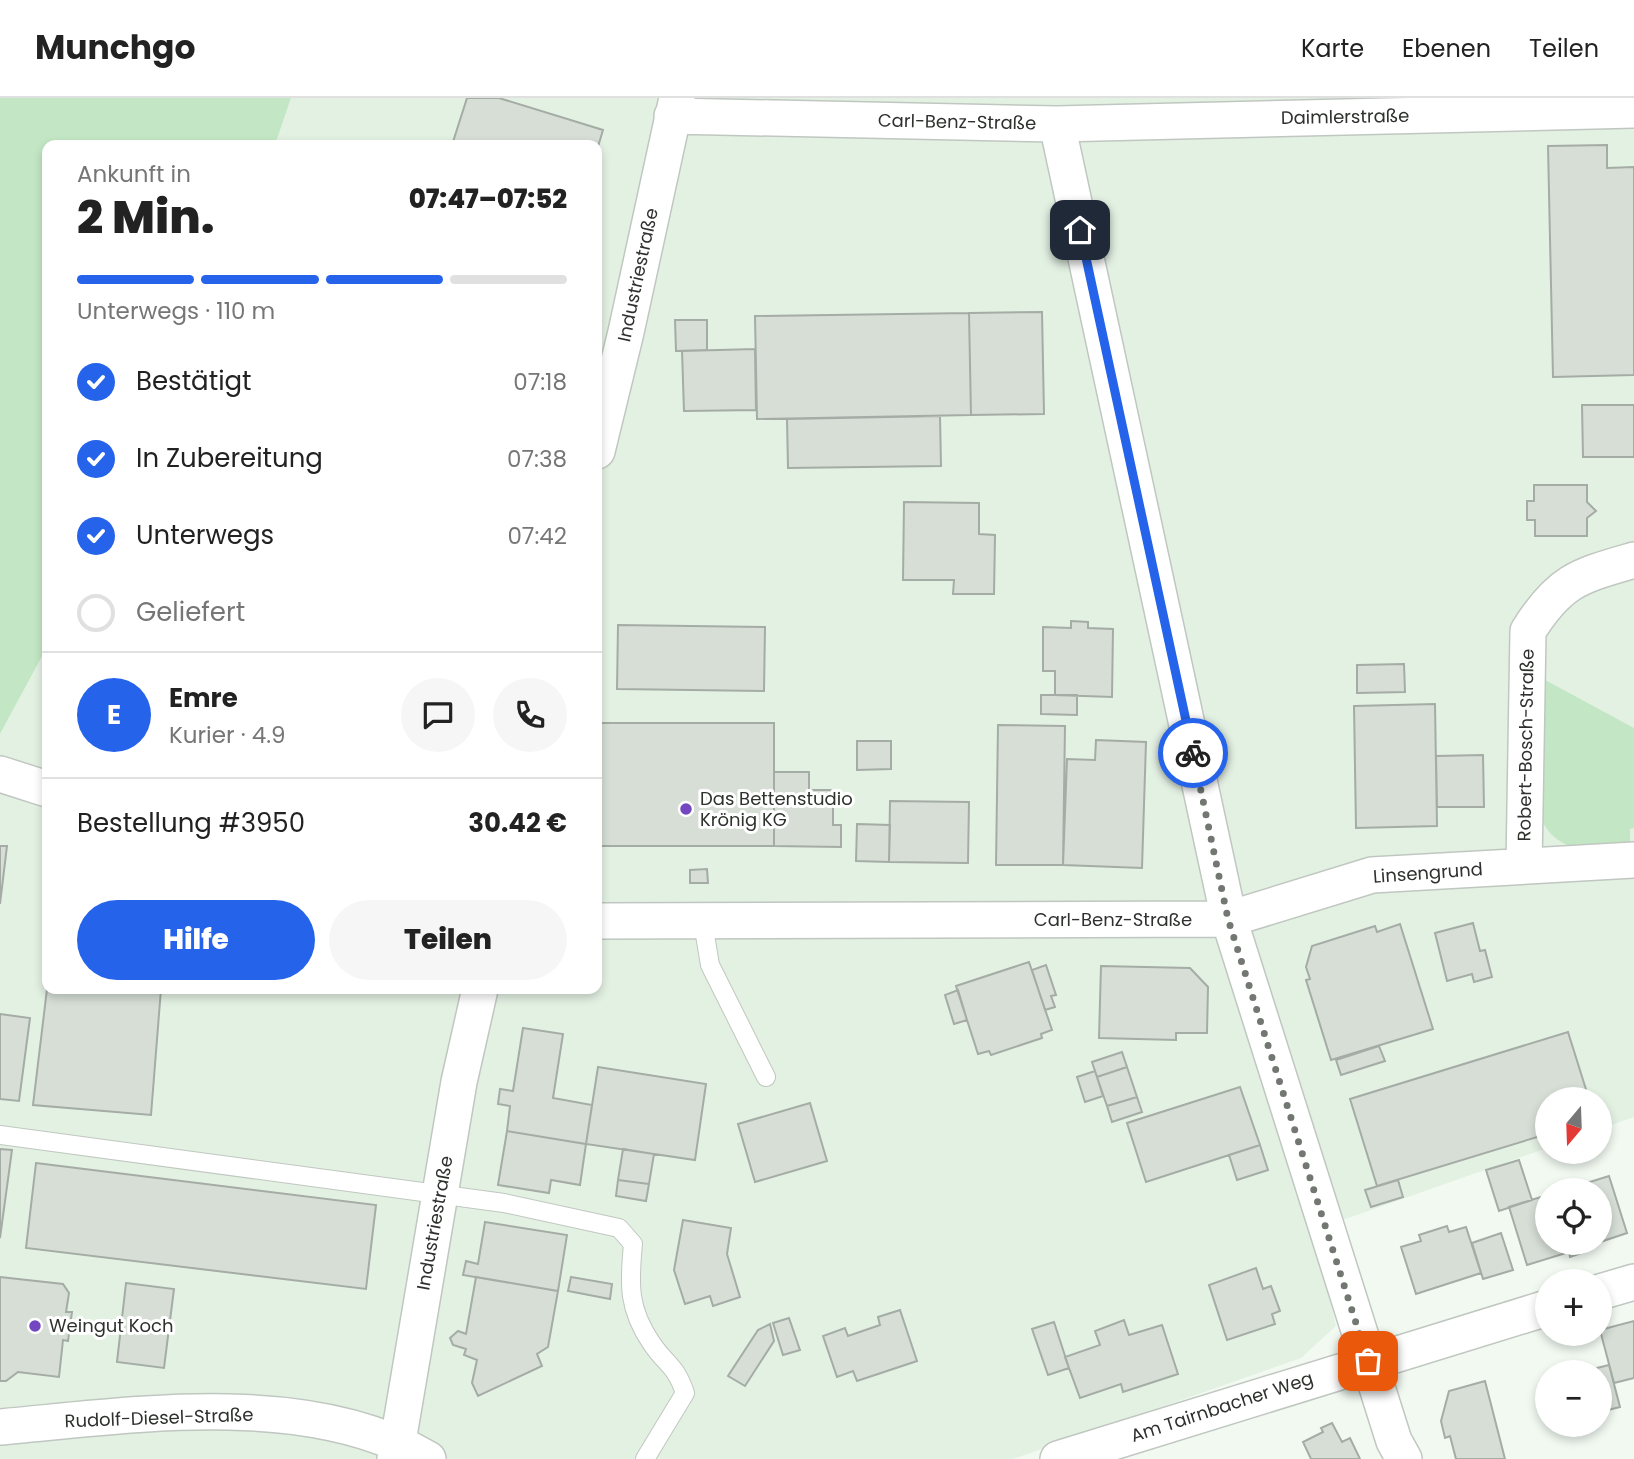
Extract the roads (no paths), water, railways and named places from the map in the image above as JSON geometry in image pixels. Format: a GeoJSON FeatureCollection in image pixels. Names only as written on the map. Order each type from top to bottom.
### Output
{"type":"FeatureCollection","features":[{"type":"Feature","properties":{"kind":"street","name":"Carl-Benz-Straße"},"geometry":{"type":"LineString","coordinates":[[602,921],[703,923],[1228,919],[1057,124],[674,107]]}},
{"type":"Feature","properties":{"kind":"street","name":"Industriestraße"},"geometry":{"type":"LineString","coordinates":[[602,430],[674,107]]}},
{"type":"Feature","properties":{"kind":"street","name":"Daimlerstraße"},"geometry":{"type":"LineString","coordinates":[[1057,124],[1634,110]]}},
{"type":"Feature","properties":{"kind":"street","name":"Robert-Bosch-Straße"},"geometry":{"type":"LineString","coordinates":[[1524,866],[1528,631],[1543,607],[1577,576],[1634,560]]}},
{"type":"Feature","properties":{"kind":"street"},"geometry":{"type":"LineString","coordinates":[[0,774],[42,787]]}},
{"type":"Feature","properties":{"kind":"street","name":"Linsengrund"},"geometry":{"type":"LineString","coordinates":[[1228,919],[1372,875],[1634,860]]}},
{"type":"Feature","properties":{"kind":"street"},"geometry":{"type":"LineString","coordinates":[[1228,919],[1394,1441],[1404,1459]]}},
{"type":"Feature","properties":{"kind":"street","name":"Industriestraße"},"geometry":{"type":"LineString","coordinates":[[397,1450],[459,1082],[479,994]]}},
{"type":"Feature","properties":{"kind":"street"},"geometry":{"type":"LineString","coordinates":[[1612,1288],[1634,1282]]}},
{"type":"Feature","properties":{"kind":"street","name":"Am Tairnbacher Weg"},"geometry":{"type":"LineString","coordinates":[[1058,1459],[1535,1312]]}},
{"type":"Feature","properties":{"kind":"street","name":"Rudolf-Diesel-Straße"},"geometry":{"type":"LineString","coordinates":[[0,1427],[107,1417],[236,1412],[342,1423],[397,1450],[428,1459]]}},
{"type":"Feature","properties":{"kind":"lane"},"geometry":{"type":"LineString","coordinates":[[703,923],[710,965],[765,1077]]}},
{"type":"Feature","properties":{"kind":"lane"},"geometry":{"type":"LineString","coordinates":[[0,1135],[504,1203],[619,1228],[633,1244],[629,1282],[633,1311],[653,1346],[678,1371],[685,1393],[645,1459]]}},
{"type":"Feature","properties":{"kind":"place","name":"Das Bettenstudio Krönig KG"},"geometry":{"type":"Point","coordinates":[686,809]}},
{"type":"Feature","properties":{"kind":"place","name":"Weingut Koch"},"geometry":{"type":"Point","coordinates":[35,1326]}}]}
